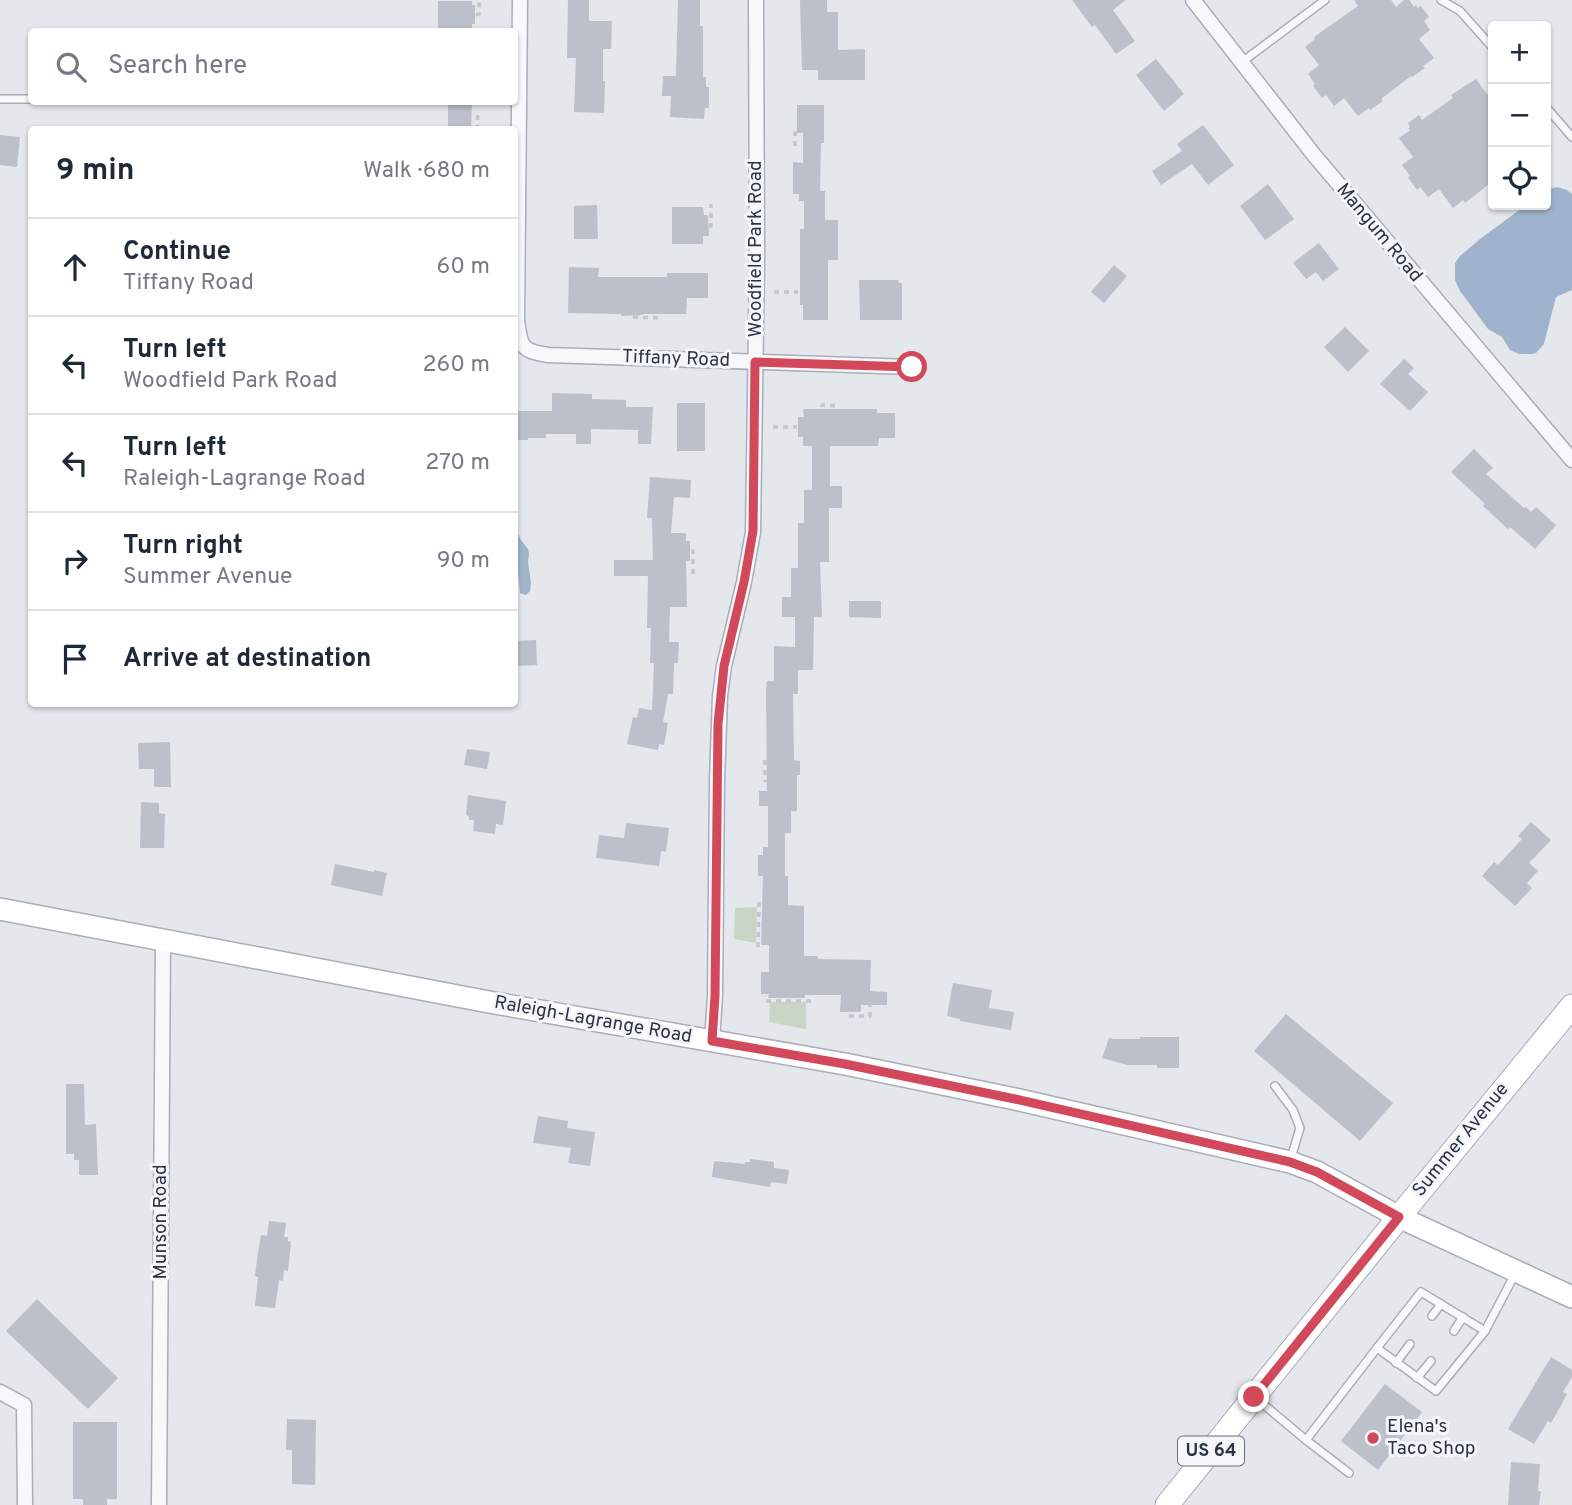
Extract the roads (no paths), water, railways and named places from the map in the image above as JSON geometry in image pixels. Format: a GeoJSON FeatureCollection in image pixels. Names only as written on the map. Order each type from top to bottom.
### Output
{"type":"FeatureCollection","features":[{"type":"Feature","properties":{"kind":"main road","name":"Raleigh-Lagrange Road"},"geometry":{"type":"LineString","coordinates":[[0,909],[489,1002],[845,1064],[1015,1099],[1290,1162],[1317,1172],[1399,1217],[1572,1297]]}},
{"type":"Feature","properties":{"kind":"main road","name":"Summer Avenue"},"geometry":{"type":"LineString","coordinates":[[1167,1505],[1572,1006]]}},
{"type":"Feature","properties":{"kind":"street","name":"Tiffany Road"},"geometry":{"type":"LineString","coordinates":[[518,213],[520,0]]}},
{"type":"Feature","properties":{"kind":"street","name":"Woodfield Park Road"},"geometry":{"type":"LineString","coordinates":[[712,1041],[718,724],[724,666],[753,531],[757,225],[756,0]]}},
{"type":"Feature","properties":{"kind":"street","name":"Mangum Road"},"geometry":{"type":"LineString","coordinates":[[1193,0],[1314,155],[1572,460]]}},
{"type":"Feature","properties":{"kind":"street","name":"Tiffany Road"},"geometry":{"type":"LineString","coordinates":[[518,326],[521,343],[526,349],[548,355],[912,367]]}},
{"type":"Feature","properties":{"kind":"street","name":"Munson Road"},"geometry":{"type":"LineString","coordinates":[[159,1505],[163,940]]}},
{"type":"Feature","properties":{"kind":"street"},"geometry":{"type":"LineString","coordinates":[[0,1392],[24,1405],[25,1505]]}},
{"type":"Feature","properties":{"kind":"lane"},"geometry":{"type":"LineString","coordinates":[[1242,62],[1325,0]]}},
{"type":"Feature","properties":{"kind":"lane"},"geometry":{"type":"LineString","coordinates":[[1441,0],[1461,11],[1488,42]]}},
{"type":"Feature","properties":{"kind":"lane"},"geometry":{"type":"LineString","coordinates":[[0,99],[28,99]]}},
{"type":"Feature","properties":{"kind":"lane"},"geometry":{"type":"LineString","coordinates":[[1551,113],[1572,137]]}},
{"type":"Feature","properties":{"kind":"lane"},"geometry":{"type":"LineString","coordinates":[[1275,1086],[1293,1110],[1300,1128],[1290,1162]]}},
{"type":"Feature","properties":{"kind":"lane"},"geometry":{"type":"LineString","coordinates":[[1377,1348],[1436,1391],[1485,1331],[1517,1271]]}},
{"type":"Feature","properties":{"kind":"lane"},"geometry":{"type":"LineString","coordinates":[[1306,1440],[1421,1292],[1485,1331]]}},
{"type":"Feature","properties":{"kind":"lane"},"geometry":{"type":"LineString","coordinates":[[1432,1315],[1441,1304]]}},
{"type":"Feature","properties":{"kind":"lane"},"geometry":{"type":"LineString","coordinates":[[1454,1331],[1463,1317]]}},
{"type":"Feature","properties":{"kind":"lane"},"geometry":{"type":"LineString","coordinates":[[1396,1363],[1410,1344]]}},
{"type":"Feature","properties":{"kind":"lane"},"geometry":{"type":"LineString","coordinates":[[1418,1378],[1431,1361]]}},
{"type":"Feature","properties":{"kind":"lane"},"geometry":{"type":"LineString","coordinates":[[1254,1397],[1349,1473]]}},
{"type":"Feature","properties":{"kind":"water"},"geometry":{"type":"Polygon","coordinates":[[[1557,187],[1572,194],[1572,290],[1556,297],[1544,344],[1536,353],[1519,354],[1510,350],[1502,337],[1488,329],[1460,291],[1455,280],[1455,263],[1480,239],[1519,210],[1551,210],[1551,189],[1557,187]]]}},
{"type":"Feature","properties":{"kind":"water"},"geometry":{"type":"Polygon","coordinates":[[[518,534],[528,549],[531,583],[530,591],[526,595],[520,593],[518,534]]]}},
{"type":"Feature","properties":{"kind":"place","name":"Elena's Taco Shop"},"geometry":{"type":"Point","coordinates":[1373,1438]}}]}
